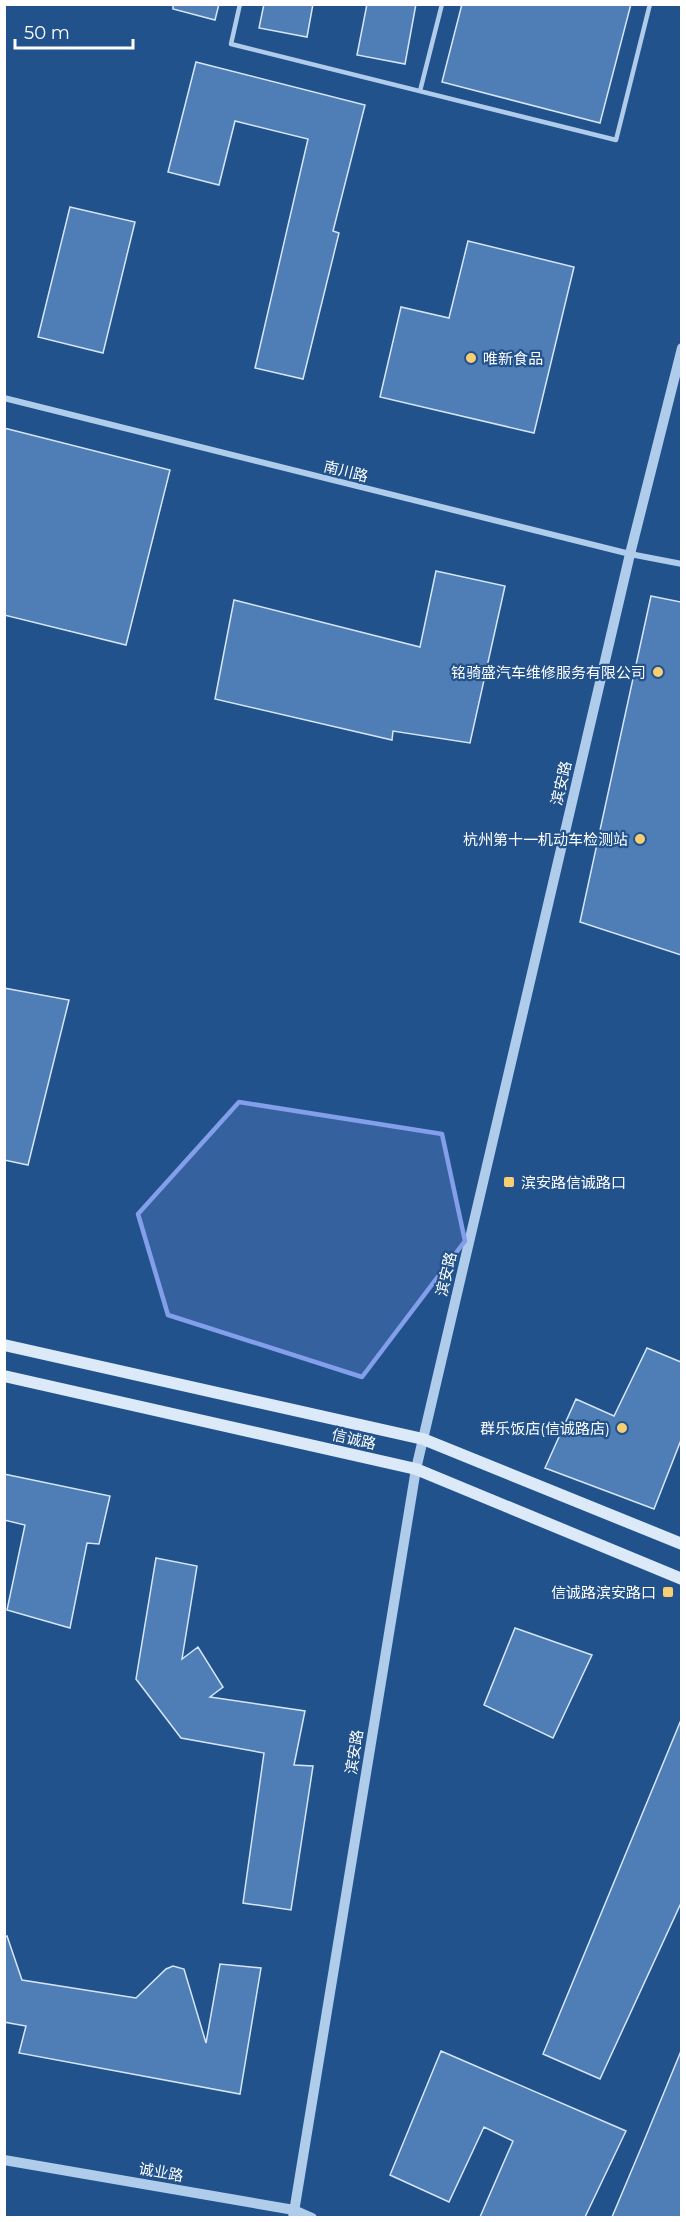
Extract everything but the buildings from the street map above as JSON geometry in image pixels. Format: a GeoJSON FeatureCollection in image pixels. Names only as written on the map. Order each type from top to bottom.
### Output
{"type":"FeatureCollection","features":[{"type":"Feature","properties":{"kind":"main road","name":"信诚路"},"geometry":{"type":"LineString","coordinates":[[4,1345],[423,1439],[681,1544]]}},
{"type":"Feature","properties":{"kind":"main road","name":"信诚路"},"geometry":{"type":"LineString","coordinates":[[4,1376],[416,1469],[681,1579]]}},
{"type":"Feature","properties":{"kind":"street","name":"滨安路"},"geometry":{"type":"LineString","coordinates":[[293,2214],[416,1469],[630,554],[681,348]]}},
{"type":"Feature","properties":{"kind":"street","name":"南川路"},"geometry":{"type":"LineString","coordinates":[[4,398],[630,554],[681,564]]}},
{"type":"Feature","properties":{"kind":"street","name":"诚业路"},"geometry":{"type":"LineString","coordinates":[[4,2160],[312,2217]]}},
{"type":"Feature","properties":{"kind":"lane"},"geometry":{"type":"LineString","coordinates":[[240,4],[231,44],[616,140],[650,4]]}},
{"type":"Feature","properties":{"kind":"lane"},"geometry":{"type":"LineString","coordinates":[[420,91],[442,4]]}},
{"type":"Feature","properties":{"kind":"highlighted area"},"geometry":{"type":"Polygon","coordinates":[[[239,1102],[442,1134],[465,1241],[362,1377],[168,1315],[138,1214],[239,1102]]]}},
{"type":"Feature","properties":{"kind":"place","name":"唯新食品"},"geometry":{"type":"Point","coordinates":[471,358]}},
{"type":"Feature","properties":{"kind":"place","name":"铭骑盛汽车维修服务有限公司"},"geometry":{"type":"Point","coordinates":[658,672]}},
{"type":"Feature","properties":{"kind":"place","name":"杭州第十一机动车检测站"},"geometry":{"type":"Point","coordinates":[640,839]}},
{"type":"Feature","properties":{"kind":"place","name":"滨安路信诚路口"},"geometry":{"type":"Point","coordinates":[509,1182]}},
{"type":"Feature","properties":{"kind":"place","name":"群乐饭店(信诚路店)"},"geometry":{"type":"Point","coordinates":[622,1428]}},
{"type":"Feature","properties":{"kind":"place","name":"信诚路滨安路口"},"geometry":{"type":"Point","coordinates":[668,1592]}}]}
